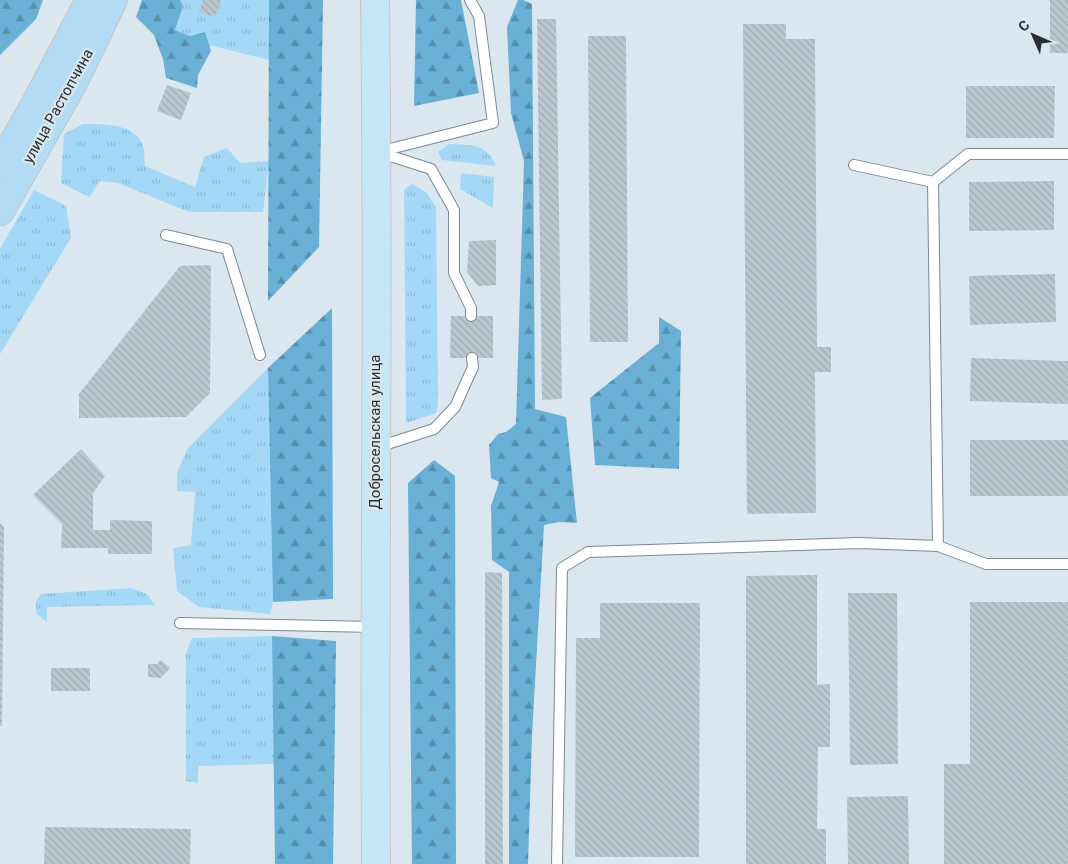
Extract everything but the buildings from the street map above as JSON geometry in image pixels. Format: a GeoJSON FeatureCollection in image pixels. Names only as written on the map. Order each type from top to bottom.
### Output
{"type":"FeatureCollection","features":[{"type":"Feature","properties":{"kind":"highway","name":"улица Растопчина"},"geometry":{"type":"LineString","coordinates":[[0,166],[34,107],[90,0]]}},
{"type":"Feature","properties":{"kind":"highway","name":"улица Растопчина"},"geometry":{"type":"LineString","coordinates":[[0,211],[74,81],[113,0]]}},
{"type":"Feature","properties":{"kind":"main road","name":"Добросельская улица"},"geometry":{"type":"LineString","coordinates":[[375,0],[377,152],[375,449],[376,864]]}},
{"type":"Feature","properties":{"kind":"lane"},"geometry":{"type":"LineString","coordinates":[[377,152],[493,123],[479,16],[470,0]]}},
{"type":"Feature","properties":{"kind":"lane"},"geometry":{"type":"LineString","coordinates":[[377,152],[431,169],[454,210],[454,273],[471,308],[471,316]]}},
{"type":"Feature","properties":{"kind":"lane"},"geometry":{"type":"LineString","coordinates":[[933,182],[968,154],[1068,154]]}},
{"type":"Feature","properties":{"kind":"lane"},"geometry":{"type":"LineString","coordinates":[[854,165],[933,182]]}},
{"type":"Feature","properties":{"kind":"lane"},"geometry":{"type":"LineString","coordinates":[[933,182],[938,546]]}},
{"type":"Feature","properties":{"kind":"lane"},"geometry":{"type":"LineString","coordinates":[[166,235],[227,249],[260,355]]}},
{"type":"Feature","properties":{"kind":"lane"},"geometry":{"type":"LineString","coordinates":[[375,449],[434,429],[456,407],[473,367],[472,358]]}},
{"type":"Feature","properties":{"kind":"lane"},"geometry":{"type":"LineString","coordinates":[[557,864],[562,568],[588,552],[859,543],[938,546],[986,564],[1068,564]]}},
{"type":"Feature","properties":{"kind":"lane"},"geometry":{"type":"LineString","coordinates":[[180,623],[375,627]]}},
{"type":"Feature","properties":{"kind":"green space"},"geometry":{"type":"Polygon","coordinates":[[[0,0],[43,0],[36,19],[0,55],[0,0]]]}},
{"type":"Feature","properties":{"kind":"green space"},"geometry":{"type":"Polygon","coordinates":[[[142,0],[180,0],[183,6],[175,30],[190,36],[205,32],[211,51],[198,75],[197,88],[166,78],[163,59],[154,35],[136,17],[142,0]]]}},
{"type":"Feature","properties":{"kind":"green space"},"geometry":{"type":"Polygon","coordinates":[[[180,0],[269,0],[269,60],[209,45],[205,33],[190,36],[175,30],[183,6],[180,0]]]}},
{"type":"Feature","properties":{"kind":"green space"},"geometry":{"type":"Polygon","coordinates":[[[269,0],[323,0],[319,247],[268,301],[269,0]]]}},
{"type":"Feature","properties":{"kind":"green space"},"geometry":{"type":"Polygon","coordinates":[[[416,0],[461,0],[479,93],[414,106],[416,0]]]}},
{"type":"Feature","properties":{"kind":"green space"},"geometry":{"type":"Polygon","coordinates":[[[518,0],[532,4],[535,409],[566,417],[577,523],[559,522],[544,525],[532,735],[528,864],[509,864],[509,572],[492,560],[491,506],[499,482],[491,478],[489,445],[498,434],[506,432],[516,424],[524,161],[511,113],[507,27],[518,0]]]}},
{"type":"Feature","properties":{"kind":"green space"},"geometry":{"type":"Polygon","coordinates":[[[83,124],[117,126],[126,129],[139,138],[143,146],[145,166],[195,187],[204,157],[227,148],[240,163],[269,161],[263,212],[189,212],[118,183],[100,181],[89,197],[61,183],[64,134],[83,124]]]}},
{"type":"Feature","properties":{"kind":"green space"},"geometry":{"type":"Polygon","coordinates":[[[449,144],[471,145],[483,149],[492,158],[496,166],[442,160],[438,152],[449,144]]]}},
{"type":"Feature","properties":{"kind":"green space"},"geometry":{"type":"Polygon","coordinates":[[[461,173],[494,177],[493,208],[460,189],[461,173]]]}},
{"type":"Feature","properties":{"kind":"green space"},"geometry":{"type":"Polygon","coordinates":[[[412,184],[426,192],[436,207],[438,404],[436,413],[406,423],[404,190],[412,184]]]}},
{"type":"Feature","properties":{"kind":"green space"},"geometry":{"type":"Polygon","coordinates":[[[34,190],[66,206],[71,238],[0,354],[0,249],[34,190]]]}},
{"type":"Feature","properties":{"kind":"green space"},"geometry":{"type":"Polygon","coordinates":[[[332,308],[333,599],[273,602],[268,368],[332,308]]]}},
{"type":"Feature","properties":{"kind":"green space"},"geometry":{"type":"Polygon","coordinates":[[[659,317],[681,331],[679,469],[595,465],[590,398],[659,343],[659,317]]]}},
{"type":"Feature","properties":{"kind":"green space"},"geometry":{"type":"Polygon","coordinates":[[[268,368],[273,602],[270,614],[199,607],[177,591],[173,548],[191,545],[195,492],[177,491],[177,473],[188,448],[268,368]]]}},
{"type":"Feature","properties":{"kind":"green space"},"geometry":{"type":"Polygon","coordinates":[[[434,460],[455,476],[456,864],[412,864],[408,483],[434,460]]]}},
{"type":"Feature","properties":{"kind":"green space"},"geometry":{"type":"Polygon","coordinates":[[[131,588],[147,594],[155,605],[47,607],[47,622],[36,614],[36,602],[41,594],[131,588]]]}},
{"type":"Feature","properties":{"kind":"green space"},"geometry":{"type":"Polygon","coordinates":[[[272,636],[274,764],[198,766],[198,783],[186,781],[186,654],[192,638],[272,636]]]}},
{"type":"Feature","properties":{"kind":"green space"},"geometry":{"type":"Polygon","coordinates":[[[272,636],[336,641],[333,864],[275,864],[272,636]]]}}]}
